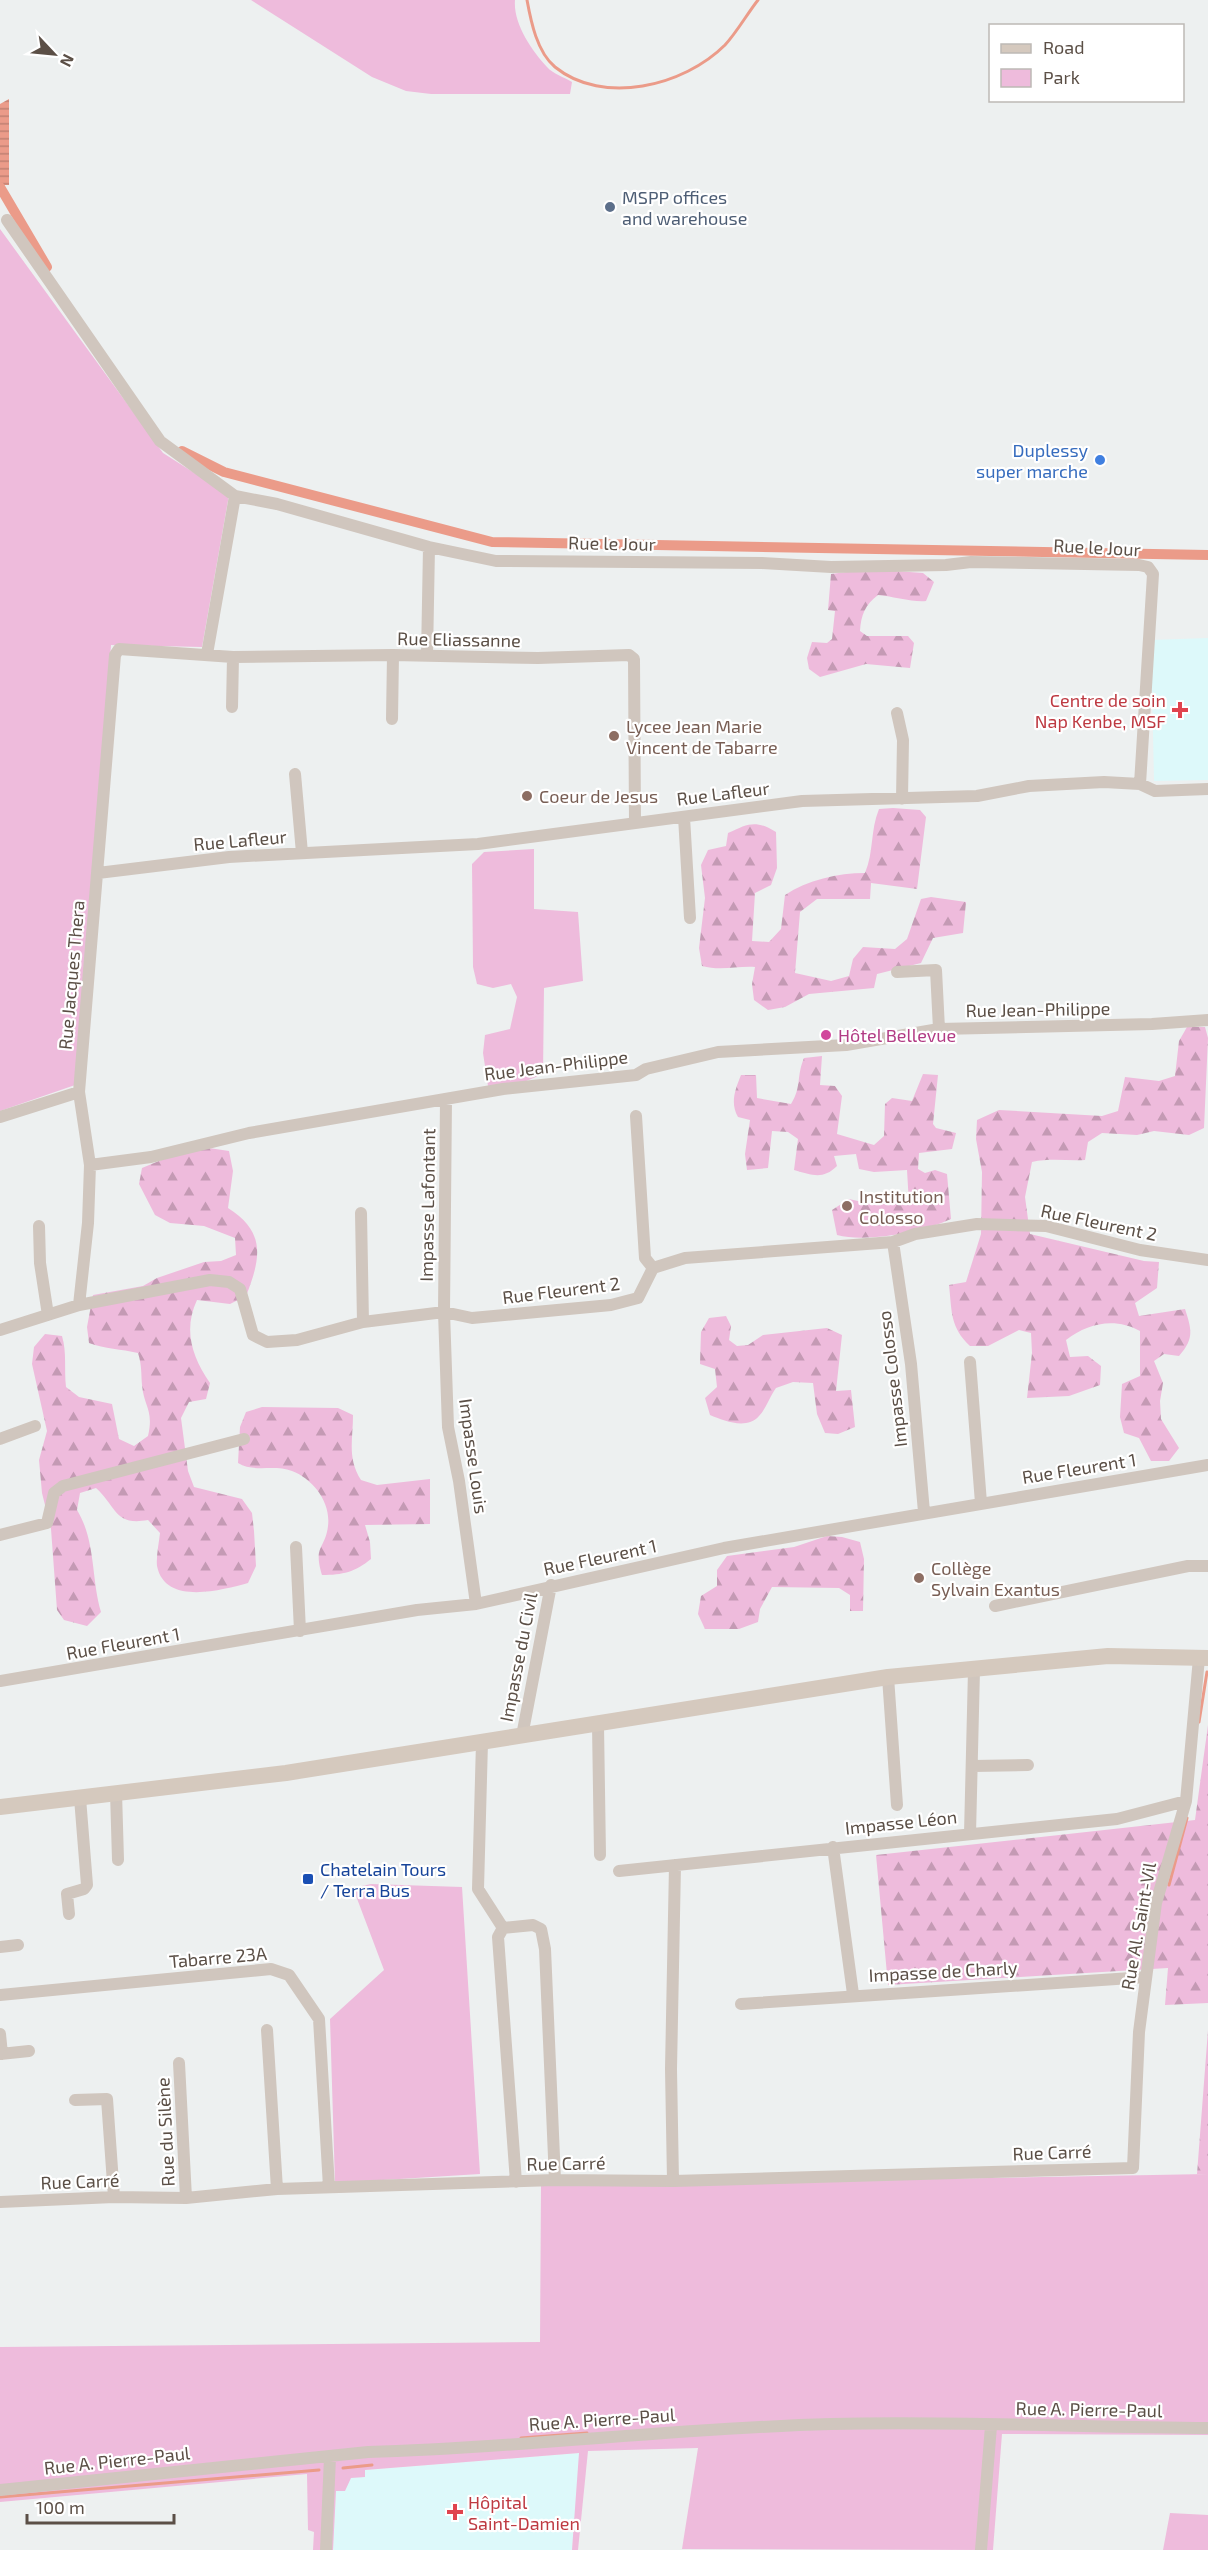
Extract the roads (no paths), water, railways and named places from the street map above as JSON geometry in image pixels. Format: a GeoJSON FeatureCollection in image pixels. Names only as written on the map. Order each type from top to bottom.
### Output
{"type":"FeatureCollection","features":[{"type":"Feature","properties":{"kind":"main road"},"geometry":{"type":"LineString","coordinates":[[0,1807],[286,1773],[888,1677],[1108,1656],[1203,1658]]}},
{"type":"Feature","properties":{"kind":"street"},"geometry":{"type":"LineString","coordinates":[[7,220],[160,441],[235,496],[207,654]]}},
{"type":"Feature","properties":{"kind":"street","name":"Rue le Jour"},"geometry":{"type":"LineString","coordinates":[[235,496],[277,504],[429,547],[496,561],[762,562],[831,567],[946,565],[971,562],[1148,567],[1153,574],[1140,784]]}},
{"type":"Feature","properties":{"kind":"street"},"geometry":{"type":"LineString","coordinates":[[427,656],[429,547]]}},
{"type":"Feature","properties":{"kind":"street","name":"Rue Eliassanne"},"geometry":{"type":"LineString","coordinates":[[119,649],[233,657],[632,656],[634,659],[635,823]]}},
{"type":"Feature","properties":{"kind":"street","name":"Rue Jacques Thera"},"geometry":{"type":"LineString","coordinates":[[79,1305],[88,1223],[90,1165],[80,1092],[115,655],[119,649]]}},
{"type":"Feature","properties":{"kind":"street"},"geometry":{"type":"LineString","coordinates":[[392,720],[393,655]]}},
{"type":"Feature","properties":{"kind":"street"},"geometry":{"type":"LineString","coordinates":[[232,707],[233,657]]}},
{"type":"Feature","properties":{"kind":"street"},"geometry":{"type":"LineString","coordinates":[[897,713],[903,740],[902,799]]}},
{"type":"Feature","properties":{"kind":"street"},"geometry":{"type":"LineString","coordinates":[[296,774],[302,853]]}},
{"type":"Feature","properties":{"kind":"street","name":"Rue Lafleur"},"geometry":{"type":"LineString","coordinates":[[98,873],[229,857],[478,844],[802,801],[977,796],[1063,783],[1140,784],[1155,791],[1208,789]]}},
{"type":"Feature","properties":{"kind":"street"},"geometry":{"type":"LineString","coordinates":[[684,817],[690,918]]}},
{"type":"Feature","properties":{"kind":"street"},"geometry":{"type":"LineString","coordinates":[[897,972],[936,970],[939,1029]]}},
{"type":"Feature","properties":{"kind":"street","name":"Rue Jean-Philippe"},"geometry":{"type":"LineString","coordinates":[[90,1165],[152,1157],[249,1133],[502,1089],[636,1075],[646,1069],[718,1052],[846,1045],[939,1029],[1152,1024],[1208,1020]]}},
{"type":"Feature","properties":{"kind":"street"},"geometry":{"type":"LineString","coordinates":[[0,1117],[80,1092]]}},
{"type":"Feature","properties":{"kind":"street","name":"Impasse Lafontant"},"geometry":{"type":"LineString","coordinates":[[444,1312],[446,1099]]}},
{"type":"Feature","properties":{"kind":"street"},"geometry":{"type":"LineString","coordinates":[[636,1116],[645,1258],[653,1268]]}},
{"type":"Feature","properties":{"kind":"street"},"geometry":{"type":"LineString","coordinates":[[361,1213],[363,1322]]}},
{"type":"Feature","properties":{"kind":"street","name":"Rue Fleurent 2"},"geometry":{"type":"LineString","coordinates":[[79,1305],[210,1280],[229,1282],[240,1289],[253,1335],[267,1342],[297,1340],[363,1322],[444,1312],[472,1318],[611,1305],[638,1298],[653,1268],[685,1258],[893,1242],[915,1234],[977,1224],[1046,1226],[1140,1250],[1208,1260]]}},
{"type":"Feature","properties":{"kind":"street"},"geometry":{"type":"LineString","coordinates":[[39,1226],[40,1263],[48,1315]]}},
{"type":"Feature","properties":{"kind":"street","name":"Impasse Colosso"},"geometry":{"type":"LineString","coordinates":[[893,1242],[911,1364],[924,1512]]}},
{"type":"Feature","properties":{"kind":"street"},"geometry":{"type":"LineString","coordinates":[[0,1330],[79,1305]]}},
{"type":"Feature","properties":{"kind":"street","name":"Impasse Louis"},"geometry":{"type":"LineString","coordinates":[[444,1312],[448,1427],[459,1481],[476,1604]]}},
{"type":"Feature","properties":{"kind":"street"},"geometry":{"type":"LineString","coordinates":[[970,1362],[981,1503]]}},
{"type":"Feature","properties":{"kind":"street"},"geometry":{"type":"LineString","coordinates":[[0,1439],[34,1426]]}},
{"type":"Feature","properties":{"kind":"street"},"geometry":{"type":"LineString","coordinates":[[0,1535],[47,1523],[54,1493],[63,1486],[244,1439]]}},
{"type":"Feature","properties":{"kind":"street","name":"Rue Fleurent 1"},"geometry":{"type":"LineString","coordinates":[[0,1681],[417,1610],[476,1604],[551,1585],[724,1548],[1208,1465]]}},
{"type":"Feature","properties":{"kind":"street"},"geometry":{"type":"LineString","coordinates":[[296,1547],[300,1630]]}},
{"type":"Feature","properties":{"kind":"street"},"geometry":{"type":"LineString","coordinates":[[995,1606],[1188,1566],[1208,1566]]}},
{"type":"Feature","properties":{"kind":"street","name":"Impasse du Civil"},"geometry":{"type":"LineString","coordinates":[[522,1736],[551,1585]]}},
{"type":"Feature","properties":{"kind":"street","name":"Rue Al. Saint-Vil"},"geometry":{"type":"LineString","coordinates":[[1133,2168],[1139,2032],[1156,1903],[1186,1801],[1203,1658]]}},
{"type":"Feature","properties":{"kind":"street"},"geometry":{"type":"LineString","coordinates":[[970,1834],[974,1766],[974,1670]]}},
{"type":"Feature","properties":{"kind":"street"},"geometry":{"type":"LineString","coordinates":[[888,1677],[897,1805]]}},
{"type":"Feature","properties":{"kind":"street"},"geometry":{"type":"LineString","coordinates":[[598,1725],[600,1855]]}},
{"type":"Feature","properties":{"kind":"street"},"geometry":{"type":"LineString","coordinates":[[482,1742],[478,1889],[503,1928]]}},
{"type":"Feature","properties":{"kind":"street"},"geometry":{"type":"LineString","coordinates":[[974,1766],[1028,1765]]}},
{"type":"Feature","properties":{"kind":"street"},"geometry":{"type":"LineString","coordinates":[[116,1792],[118,1860]]}},
{"type":"Feature","properties":{"kind":"street"},"geometry":{"type":"LineString","coordinates":[[69,1914],[67,1894],[84,1889],[87,1885],[80,1798]]}},
{"type":"Feature","properties":{"kind":"street","name":"Impasse Léon"},"geometry":{"type":"LineString","coordinates":[[619,1871],[1117,1819],[1186,1801]]}},
{"type":"Feature","properties":{"kind":"street"},"geometry":{"type":"LineString","coordinates":[[833,1847],[853,1994]]}},
{"type":"Feature","properties":{"kind":"street"},"geometry":{"type":"LineString","coordinates":[[673,2181],[670,2069],[675,1864]]}},
{"type":"Feature","properties":{"kind":"street"},"geometry":{"type":"LineString","coordinates":[[503,1928],[533,1925],[541,1929],[545,1949],[555,2180]]}},
{"type":"Feature","properties":{"kind":"street"},"geometry":{"type":"LineString","coordinates":[[503,1928],[498,1937],[516,2182]]}},
{"type":"Feature","properties":{"kind":"street"},"geometry":{"type":"LineString","coordinates":[[0,1947],[18,1945]]}},
{"type":"Feature","properties":{"kind":"street","name":"Tabarre 23A"},"geometry":{"type":"LineString","coordinates":[[0,1995],[271,1969],[289,1975],[319,2019],[328,2187]]}},
{"type":"Feature","properties":{"kind":"street","name":"Impasse de Charly"},"geometry":{"type":"LineString","coordinates":[[741,2004],[853,1994],[1146,1977]]}},
{"type":"Feature","properties":{"kind":"street"},"geometry":{"type":"LineString","coordinates":[[267,2030],[277,2189]]}},
{"type":"Feature","properties":{"kind":"street"},"geometry":{"type":"LineString","coordinates":[[0,2034],[1,2054],[29,2051]]}},
{"type":"Feature","properties":{"kind":"street","name":"Rue du Silène"},"geometry":{"type":"LineString","coordinates":[[179,2063],[186,2198]]}},
{"type":"Feature","properties":{"kind":"street"},"geometry":{"type":"LineString","coordinates":[[75,2100],[107,2098],[114,2197]]}},
{"type":"Feature","properties":{"kind":"street","name":"Rue Carré"},"geometry":{"type":"LineString","coordinates":[[0,2202],[114,2197],[186,2198],[277,2189],[555,2180],[673,2181],[1133,2168]]}},
{"type":"Feature","properties":{"kind":"street","name":"Rue A. Pierre-Paul"},"geometry":{"type":"LineString","coordinates":[[0,2490],[368,2452],[423,2451],[673,2431],[832,2424],[1208,2428]]}},
{"type":"Feature","properties":{"kind":"street"},"geometry":{"type":"LineString","coordinates":[[981,2550],[991,2426]]}},
{"type":"Feature","properties":{"kind":"street"},"geometry":{"type":"LineString","coordinates":[[326,2550],[330,2457]]}},
{"type":"Feature","properties":{"kind":"waterway"},"geometry":{"type":"LineString","coordinates":[[527,0],[539,45],[555,67],[574,79],[596,86],[619,88],[643,86],[666,80],[708,59],[725,45],[758,0]]}},
{"type":"Feature","properties":{"kind":"waterway"},"geometry":{"type":"LineString","coordinates":[[0,187],[47,267]]}},
{"type":"Feature","properties":{"kind":"waterway"},"geometry":{"type":"LineString","coordinates":[[182,451],[224,472],[492,542],[1208,555]]}},
{"type":"Feature","properties":{"kind":"waterway"},"geometry":{"type":"LineString","coordinates":[[1199,1722],[1207,1672]]}},
{"type":"Feature","properties":{"kind":"waterway"},"geometry":{"type":"LineString","coordinates":[[1169,1885],[1187,1818]]}},
{"type":"Feature","properties":{"kind":"waterway"},"geometry":{"type":"LineString","coordinates":[[521,2438],[587,2433]]}},
{"type":"Feature","properties":{"kind":"waterway"},"geometry":{"type":"LineString","coordinates":[[343,2468],[372,2465]]}},
{"type":"Feature","properties":{"kind":"waterway"},"geometry":{"type":"LineString","coordinates":[[0,2497],[319,2470]]}},
{"type":"Feature","properties":{"kind":"place","name":"MSPP offices and warehouse"},"geometry":{"type":"Point","coordinates":[610,207]}},
{"type":"Feature","properties":{"kind":"place","name":"Duplessy super marche"},"geometry":{"type":"Point","coordinates":[1100,460]}},
{"type":"Feature","properties":{"kind":"place","name":"Centre de soin Nap Kenbe, MSF"},"geometry":{"type":"Point","coordinates":[1180,710]}},
{"type":"Feature","properties":{"kind":"place","name":"Lycee Jean Marie Vincent de Tabarre"},"geometry":{"type":"Point","coordinates":[614,736]}},
{"type":"Feature","properties":{"kind":"place","name":"Coeur de Jesus"},"geometry":{"type":"Point","coordinates":[527,796]}},
{"type":"Feature","properties":{"kind":"place","name":"Hôtel Bellevue"},"geometry":{"type":"Point","coordinates":[826,1035]}},
{"type":"Feature","properties":{"kind":"place","name":"Institution Colosso"},"geometry":{"type":"Point","coordinates":[847,1206]}},
{"type":"Feature","properties":{"kind":"place","name":"Collège Sylvain Exantus"},"geometry":{"type":"Point","coordinates":[919,1578]}},
{"type":"Feature","properties":{"kind":"place","name":"Chatelain Tours / Terra Bus"},"geometry":{"type":"Point","coordinates":[308,1879]}},
{"type":"Feature","properties":{"kind":"place","name":"Hôpital Saint-Damien"},"geometry":{"type":"Point","coordinates":[455,2512]}}]}
